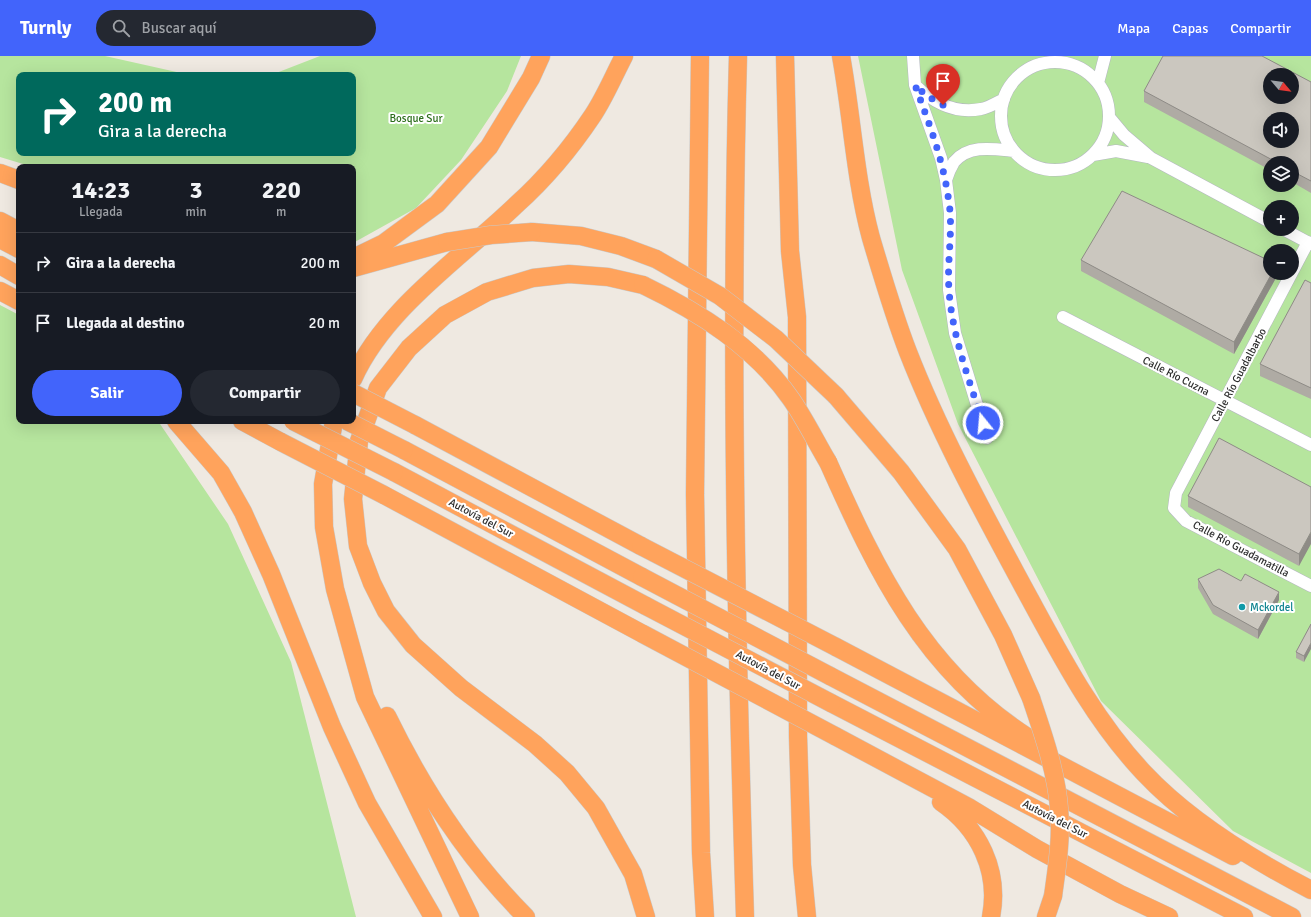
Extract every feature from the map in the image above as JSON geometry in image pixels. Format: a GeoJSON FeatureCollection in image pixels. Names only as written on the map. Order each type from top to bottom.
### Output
{"type":"FeatureCollection","features":[{"type":"Feature","properties":{"kind":"highway"},"geometry":{"type":"LineString","coordinates":[[531,78],[536,56]]}},
{"type":"Feature","properties":{"kind":"highway"},"geometry":{"type":"LineString","coordinates":[[356,257],[384,243],[437,204],[489,147],[531,78],[541,56]]}},
{"type":"Feature","properties":{"kind":"highway"},"geometry":{"type":"LineString","coordinates":[[356,372],[362,359],[392,320],[435,278],[517,205],[555,165],[593,114],[624,56]]}},
{"type":"Feature","properties":{"kind":"highway"},"geometry":{"type":"LineString","coordinates":[[700,56],[695,494],[701,846],[705,917]]}},
{"type":"Feature","properties":{"kind":"highway"},"geometry":{"type":"LineString","coordinates":[[738,56],[736,127],[735,489],[738,697],[745,917]]}},
{"type":"Feature","properties":{"kind":"highway"},"geometry":{"type":"LineString","coordinates":[[785,56],[790,251],[797,317],[798,736],[796,917]]}},
{"type":"Feature","properties":{"kind":"highway"},"geometry":{"type":"LineString","coordinates":[[842,62],[856,163],[871,236],[908,351],[955,457],[1070,673],[1119,744],[1146,774],[1174,801],[1229,842],[1311,890]]}},
{"type":"Feature","properties":{"kind":"highway"},"geometry":{"type":"LineString","coordinates":[[0,173],[16,179]]}},
{"type":"Feature","properties":{"kind":"highway"},"geometry":{"type":"LineString","coordinates":[[0,221],[16,229]]}},
{"type":"Feature","properties":{"kind":"highway"},"geometry":{"type":"LineString","coordinates":[[356,267],[447,242],[491,235],[532,232],[581,236],[621,246],[656,259],[720,296],[776,339],[836,396],[901,472],[957,549],[1003,635],[1031,698],[1050,757],[1059,808],[1059,854],[1053,896],[1046,917]]}},
{"type":"Feature","properties":{"kind":"highway"},"geometry":{"type":"LineString","coordinates":[[0,239],[16,247]]}},
{"type":"Feature","properties":{"kind":"highway"},"geometry":{"type":"LineString","coordinates":[[0,265],[16,274]]}},
{"type":"Feature","properties":{"kind":"highway"},"geometry":{"type":"LineString","coordinates":[[646,917],[633,874],[596,808],[567,773],[535,744],[461,688],[413,645],[386,611],[372,583],[358,546],[353,499],[359,441],[378,388],[409,348],[445,315],[487,292],[533,278],[569,274],[608,277],[643,285],[676,301],[707,320],[756,359],[791,399],[828,462],[848,507],[884,579],[907,618],[931,650],[976,698],[1011,726],[1126,799]]}},
{"type":"Feature","properties":{"kind":"highway"},"geometry":{"type":"LineString","coordinates":[[0,291],[16,299]]}},
{"type":"Feature","properties":{"kind":"highway"},"geometry":{"type":"LineString","coordinates":[[356,395],[641,546],[1311,897]]}},
{"type":"Feature","properties":{"kind":"highway"},"geometry":{"type":"LineString","coordinates":[[179,424],[221,473],[243,512],[271,574],[332,727],[361,789],[407,874],[433,917]]}},
{"type":"Feature","properties":{"kind":"highway"},"geometry":{"type":"LineString","coordinates":[[248,424],[384,495],[970,808],[1044,853],[1120,894],[1169,917]]}},
{"type":"Feature","properties":{"kind":"highway","name":"Autovía del Sur"},"geometry":{"type":"LineString","coordinates":[[299,424],[394,472],[646,606],[1244,917]]}},
{"type":"Feature","properties":{"kind":"highway"},"geometry":{"type":"LineString","coordinates":[[333,424],[323,484],[324,527],[335,589],[365,697],[470,917]]}},
{"type":"Feature","properties":{"kind":"highway","name":"Autovía del Sur"},"geometry":{"type":"LineString","coordinates":[[353,424],[830,676],[1292,917]]}},
{"type":"Feature","properties":{"kind":"highway"},"geometry":{"type":"LineString","coordinates":[[335,589],[375,692],[411,763],[442,816],[470,855],[506,897],[526,917]]}},
{"type":"Feature","properties":{"kind":"highway"},"geometry":{"type":"LineString","coordinates":[[798,736],[802,865],[807,917]]}},
{"type":"Feature","properties":{"kind":"highway"},"geometry":{"type":"LineString","coordinates":[[888,764],[954,811],[971,828],[989,866],[993,889],[991,917]]}},
{"type":"Feature","properties":{"kind":"street"},"geometry":{"type":"LineString","coordinates":[[913,56],[915,85],[941,158],[946,180],[950,213],[949,290],[955,333],[987,438]]}},
{"type":"Feature","properties":{"kind":"street"},"geometry":{"type":"LineString","coordinates":[[1098,83],[1105,56]]}},
{"type":"Feature","properties":{"kind":"street"},"geometry":{"type":"LineString","coordinates":[[1058,59],[1086,71],[1098,83],[1107,100],[1109,117],[1107,132],[1101,145],[1092,155],[1074,166],[1052,170],[1037,167],[1024,160],[1014,151],[1006,140],[1002,126],[1001,113],[1004,99],[1011,85],[1024,72],[1039,64],[1058,59]]}},
{"type":"Feature","properties":{"kind":"street"},"geometry":{"type":"LineString","coordinates":[[915,85],[927,96],[943,105],[961,111],[982,109],[1004,99]]}},
{"type":"Feature","properties":{"kind":"street"},"geometry":{"type":"LineString","coordinates":[[1109,117],[1124,135],[1150,158],[1263,218]]}},
{"type":"Feature","properties":{"kind":"street"},"geometry":{"type":"LineString","coordinates":[[946,180],[954,162],[969,151],[988,148],[1014,151]]}},
{"type":"Feature","properties":{"kind":"street"},"geometry":{"type":"LineString","coordinates":[[1092,155],[1116,151],[1150,158]]}},
{"type":"Feature","properties":{"kind":"street"},"geometry":{"type":"LineString","coordinates":[[1296,236],[1310,243]]}},
{"type":"Feature","properties":{"kind":"street","name":"Calle Río Guadalbarbo"},"geometry":{"type":"LineString","coordinates":[[1174,508],[1176,493],[1310,243]]}},
{"type":"Feature","properties":{"kind":"street","name":"Calle Río Cuzna"},"geometry":{"type":"LineString","coordinates":[[1063,317],[1311,445]]}},
{"type":"Feature","properties":{"kind":"street","name":"Calle Río Guadamatilla"},"geometry":{"type":"LineString","coordinates":[[1174,508],[1186,521],[1309,582]]}},
{"type":"Feature","properties":{"kind":"green space","name":"Bosque Sur"},"geometry":{"type":"Polygon","coordinates":[[[0,56],[105,56],[177,72],[16,72],[16,156],[356,156],[356,72],[279,72],[320,56],[521,56],[507,91],[461,160],[416,208],[356,241],[356,164],[23,164],[0,157],[0,56]]]}},
{"type":"Feature","properties":{"kind":"green space"},"geometry":{"type":"Polygon","coordinates":[[[858,56],[1311,56],[1311,873],[1233,831],[1101,701],[958,424],[902,270],[858,56]]]}},
{"type":"Feature","properties":{"kind":"green space"},"geometry":{"type":"Polygon","coordinates":[[[0,305],[16,313],[16,424],[160,424],[228,524],[291,662],[356,917],[0,917],[0,305]]]}},
{"type":"Feature","properties":{"kind":"building"},"geometry":{"type":"Polygon","coordinates":[[[1163,56],[1262,56],[1285,68],[1263,68],[1263,104],[1299,104],[1299,76],[1311,82],[1311,181],[1299,175],[1299,156],[1265,156],[1144,91],[1163,56]]]}},
{"type":"Feature","properties":{"kind":"building"},"geometry":{"type":"Polygon","coordinates":[[[1122,191],[1263,258],[1263,280],[1268,280],[1234,342],[1081,260],[1122,191]]]}},
{"type":"Feature","properties":{"kind":"building"},"geometry":{"type":"Polygon","coordinates":[[[1305,280],[1311,283],[1311,388],[1260,364],[1305,280]]]}},
{"type":"Feature","properties":{"kind":"building"},"geometry":{"type":"Polygon","coordinates":[[[1219,438],[1311,487],[1311,532],[1299,554],[1188,496],[1219,438]]]}},
{"type":"Feature","properties":{"kind":"building","name":"Mckordel"},"geometry":{"type":"Polygon","coordinates":[[[1219,569],[1241,581],[1245,574],[1279,592],[1258,630],[1213,605],[1198,579],[1219,569]]]}},
{"type":"Feature","properties":{"kind":"building"},"geometry":{"type":"Polygon","coordinates":[[[1311,624],[1311,643],[1304,656],[1296,652],[1311,624]]]}},
{"type":"Feature","properties":{"kind":"place","name":"Mckordel"},"geometry":{"type":"Point","coordinates":[1242,607]}},
{"type":"Feature","properties":{"kind":"route"},"geometry":{"type":"LineString","coordinates":[[943,105],[927,96],[915,85],[941,158],[946,180],[950,213],[949,290],[955,333],[983,423]]}}]}
